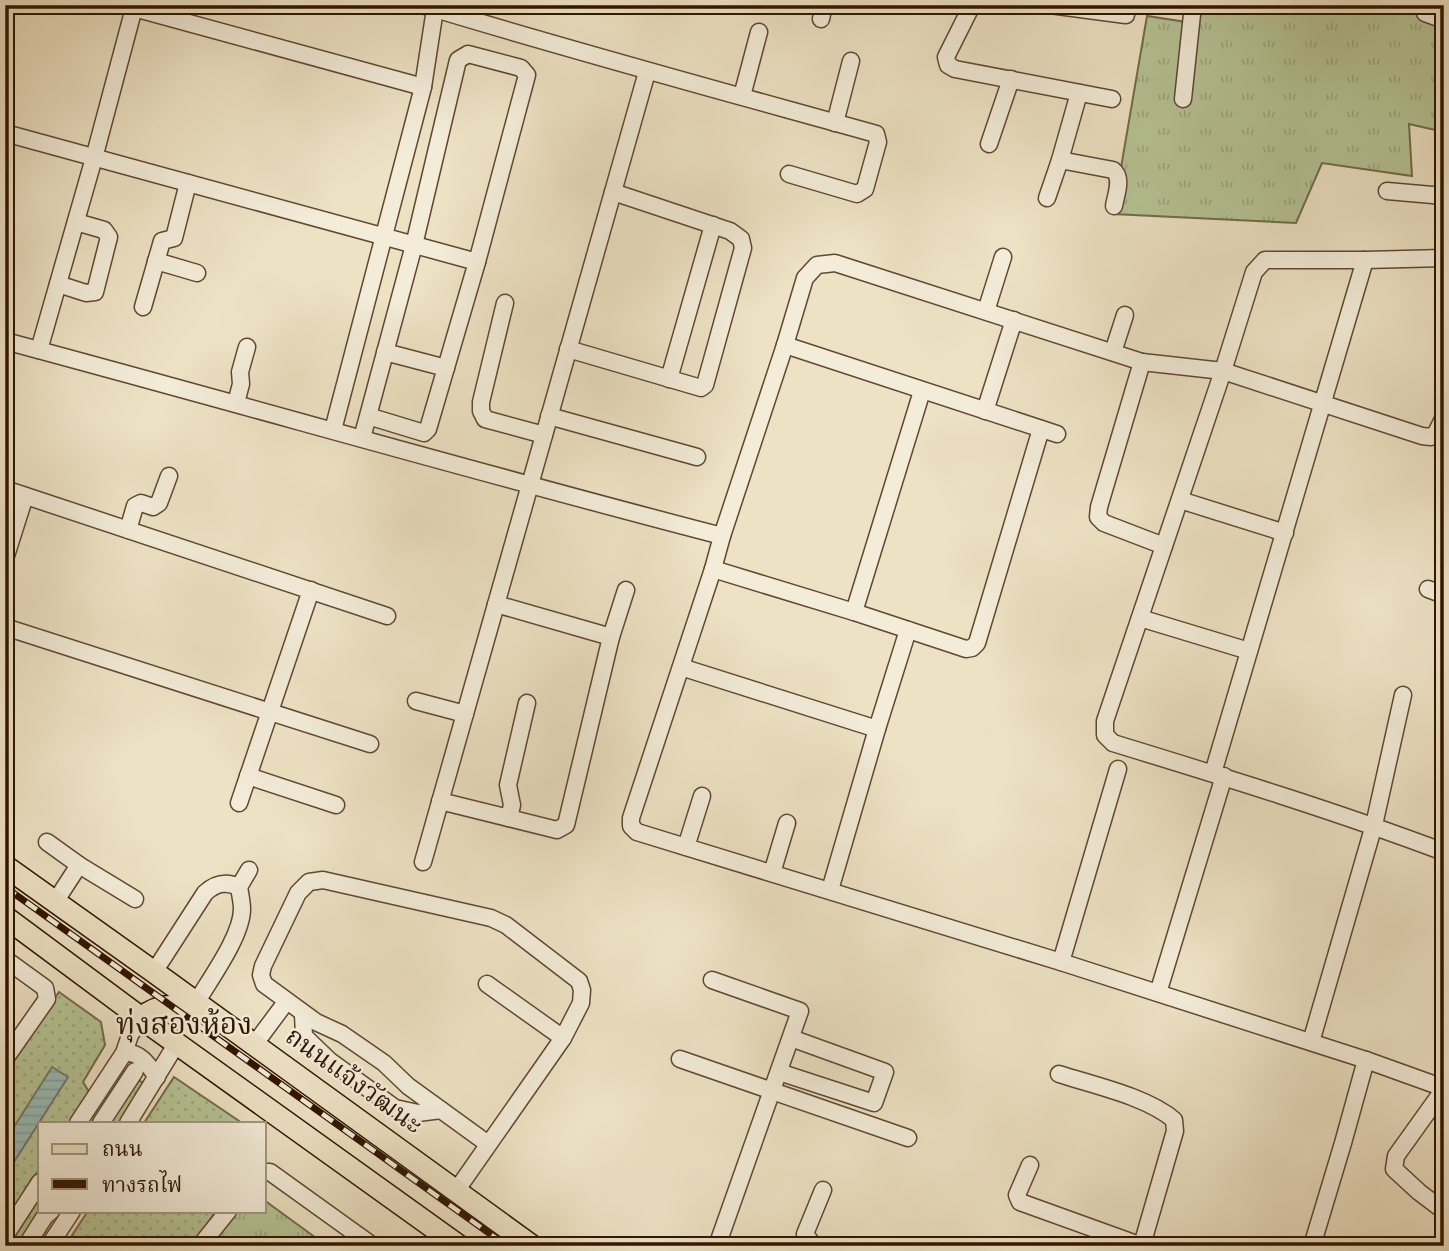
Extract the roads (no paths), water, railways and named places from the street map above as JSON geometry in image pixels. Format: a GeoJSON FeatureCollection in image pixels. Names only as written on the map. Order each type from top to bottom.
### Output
{"type":"FeatureCollection","features":[{"type":"Feature","properties":{"kind":"main road","name":"ถนนแจ้งวัฒนะ"},"geometry":{"type":"LineString","coordinates":[[5,866],[533,1246]]}},
{"type":"Feature","properties":{"kind":"main road"},"geometry":{"type":"LineString","coordinates":[[5,917],[459,1246]]}},
{"type":"Feature","properties":{"kind":"main road"},"geometry":{"type":"LineString","coordinates":[[141,1018],[153,1008],[180,1006],[204,1009]]}},
{"type":"Feature","properties":{"kind":"street"},"geometry":{"type":"LineString","coordinates":[[972,5],[946,57],[948,65],[955,69],[1112,99]]}},
{"type":"Feature","properties":{"kind":"street"},"geometry":{"type":"LineString","coordinates":[[1051,5],[1126,15]]}},
{"type":"Feature","properties":{"kind":"street"},"geometry":{"type":"LineString","coordinates":[[1183,99],[1193,5]]}},
{"type":"Feature","properties":{"kind":"street"},"geometry":{"type":"LineString","coordinates":[[39,350],[94,158],[128,7],[423,87]]}},
{"type":"Feature","properties":{"kind":"street"},"geometry":{"type":"LineString","coordinates":[[333,430],[423,87],[429,7],[647,72],[876,134],[878,142],[864,189],[857,194],[789,174]]}},
{"type":"Feature","properties":{"kind":"street"},"geometry":{"type":"LineString","coordinates":[[1424,13],[1444,20]]}},
{"type":"Feature","properties":{"kind":"street"},"geometry":{"type":"LineString","coordinates":[[742,96],[759,32]]}},
{"type":"Feature","properties":{"kind":"street"},"geometry":{"type":"LineString","coordinates":[[362,438],[414,245],[458,60],[468,54],[521,68],[527,75],[477,262],[428,429],[424,433],[368,416]]}},
{"type":"Feature","properties":{"kind":"street"},"geometry":{"type":"LineString","coordinates":[[835,123],[850,61]]}},
{"type":"Feature","properties":{"kind":"street"},"geometry":{"type":"LineString","coordinates":[[423,862],[647,72]]}},
{"type":"Feature","properties":{"kind":"street"},"geometry":{"type":"LineString","coordinates":[[989,144],[1010,79]]}},
{"type":"Feature","properties":{"kind":"street"},"geometry":{"type":"LineString","coordinates":[[1047,198],[1079,93]]}},
{"type":"Feature","properties":{"kind":"street"},"geometry":{"type":"LineString","coordinates":[[5,133],[477,262]]}},
{"type":"Feature","properties":{"kind":"street"},"geometry":{"type":"LineString","coordinates":[[1060,160],[1113,170],[1119,180],[1114,206]]}},
{"type":"Feature","properties":{"kind":"street"},"geometry":{"type":"LineString","coordinates":[[143,307],[162,241],[174,238],[188,183]]}},
{"type":"Feature","properties":{"kind":"street"},"geometry":{"type":"LineString","coordinates":[[1387,191],[1444,196]]}},
{"type":"Feature","properties":{"kind":"street"},"geometry":{"type":"LineString","coordinates":[[568,349],[701,388],[705,385],[743,248],[741,239],[730,231],[613,192]]}},
{"type":"Feature","properties":{"kind":"street"},"geometry":{"type":"LineString","coordinates":[[58,284],[86,293],[95,292],[109,237],[104,230],[76,222]]}},
{"type":"Feature","properties":{"kind":"street"},"geometry":{"type":"LineString","coordinates":[[669,379],[713,225]]}},
{"type":"Feature","properties":{"kind":"street"},"geometry":{"type":"LineString","coordinates":[[986,311],[1003,257]]}},
{"type":"Feature","properties":{"kind":"street"},"geometry":{"type":"LineString","coordinates":[[1444,258],[1265,260],[1254,272],[1105,722],[1105,735],[1113,743],[1374,825],[1444,852]]}},
{"type":"Feature","properties":{"kind":"street"},"geometry":{"type":"LineString","coordinates":[[1158,993],[1218,775],[1248,651],[1366,260]]}},
{"type":"Feature","properties":{"kind":"street"},"geometry":{"type":"LineString","coordinates":[[156,261],[197,273]]}},
{"type":"Feature","properties":{"kind":"street"},"geometry":{"type":"LineString","coordinates":[[1444,417],[1431,437],[1223,371],[1142,362],[835,263],[817,265],[805,278],[630,822],[637,832],[1061,962],[1366,1059],[1444,1088],[1396,1156],[1394,1169],[1444,1211]]}},
{"type":"Feature","properties":{"kind":"street"},"geometry":{"type":"LineString","coordinates":[[505,303],[481,411],[485,419],[544,435]]}},
{"type":"Feature","properties":{"kind":"street"},"geometry":{"type":"LineString","coordinates":[[1113,352],[1125,316]]}},
{"type":"Feature","properties":{"kind":"street"},"geometry":{"type":"LineString","coordinates":[[985,411],[1014,320]]}},
{"type":"Feature","properties":{"kind":"street"},"geometry":{"type":"LineString","coordinates":[[5,341],[529,486],[722,536]]}},
{"type":"Feature","properties":{"kind":"street"},"geometry":{"type":"LineString","coordinates":[[713,569],[965,649],[972,648],[977,643],[1049,431],[785,345]]}},
{"type":"Feature","properties":{"kind":"street"},"geometry":{"type":"LineString","coordinates":[[236,404],[241,384],[240,372],[247,347]]}},
{"type":"Feature","properties":{"kind":"street"},"geometry":{"type":"LineString","coordinates":[[385,352],[446,368]]}},
{"type":"Feature","properties":{"kind":"street"},"geometry":{"type":"LineString","coordinates":[[1142,362],[1098,517],[1104,523],[1164,546]]}},
{"type":"Feature","properties":{"kind":"street"},"geometry":{"type":"LineString","coordinates":[[854,612],[922,391]]}},
{"type":"Feature","properties":{"kind":"street"},"geometry":{"type":"LineString","coordinates":[[549,416],[697,457]]}},
{"type":"Feature","properties":{"kind":"street"},"geometry":{"type":"LineString","coordinates":[[128,530],[135,506],[141,503],[153,507],[159,503],[169,476]]}},
{"type":"Feature","properties":{"kind":"street"},"geometry":{"type":"LineString","coordinates":[[5,489],[387,616]]}},
{"type":"Feature","properties":{"kind":"street"},"geometry":{"type":"LineString","coordinates":[[5,559],[25,496]]}},
{"type":"Feature","properties":{"kind":"street"},"geometry":{"type":"LineString","coordinates":[[1180,500],[1285,533]]}},
{"type":"Feature","properties":{"kind":"street"},"geometry":{"type":"LineString","coordinates":[[239,803],[311,590]]}},
{"type":"Feature","properties":{"kind":"street"},"geometry":{"type":"LineString","coordinates":[[440,801],[557,830],[566,825],[611,636],[626,590]]}},
{"type":"Feature","properties":{"kind":"street"},"geometry":{"type":"LineString","coordinates":[[496,604],[611,636]]}},
{"type":"Feature","properties":{"kind":"street"},"geometry":{"type":"LineString","coordinates":[[1140,618],[1248,651]]}},
{"type":"Feature","properties":{"kind":"street"},"geometry":{"type":"LineString","coordinates":[[5,627],[370,744]]}},
{"type":"Feature","properties":{"kind":"street"},"geometry":{"type":"LineString","coordinates":[[830,890],[908,630]]}},
{"type":"Feature","properties":{"kind":"street"},"geometry":{"type":"LineString","coordinates":[[681,667],[877,729]]}},
{"type":"Feature","properties":{"kind":"street"},"geometry":{"type":"LineString","coordinates":[[1311,1042],[1374,825],[1403,695]]}},
{"type":"Feature","properties":{"kind":"street"},"geometry":{"type":"LineString","coordinates":[[416,701],[465,714]]}},
{"type":"Feature","properties":{"kind":"street"},"geometry":{"type":"LineString","coordinates":[[509,818],[512,805],[508,785],[527,703]]}},
{"type":"Feature","properties":{"kind":"street"},"geometry":{"type":"LineString","coordinates":[[1061,962],[1118,769]]}},
{"type":"Feature","properties":{"kind":"street"},"geometry":{"type":"LineString","coordinates":[[248,776],[336,806]]}},
{"type":"Feature","properties":{"kind":"street"},"geometry":{"type":"LineString","coordinates":[[686,847],[702,796]]}},
{"type":"Feature","properties":{"kind":"street"},"geometry":{"type":"LineString","coordinates":[[772,873],[787,823]]}},
{"type":"Feature","properties":{"kind":"street"},"geometry":{"type":"LineString","coordinates":[[47,842],[135,899]]}},
{"type":"Feature","properties":{"kind":"street"},"geometry":{"type":"LineString","coordinates":[[55,902],[79,865]]}},
{"type":"Feature","properties":{"kind":"street"},"geometry":{"type":"LineString","coordinates":[[204,1009],[239,925],[242,911],[239,887],[249,870]]}},
{"type":"Feature","properties":{"kind":"street"},"geometry":{"type":"LineString","coordinates":[[456,1191],[563,1038],[581,1003],[583,990],[579,981],[506,925],[491,918],[323,880],[309,882],[298,893],[263,966],[261,975],[264,984],[316,1023],[342,1034],[384,1063],[408,1086],[488,1144]]}},
{"type":"Feature","properties":{"kind":"street"},"geometry":{"type":"LineString","coordinates":[[154,972],[211,887],[223,882],[239,887]]}},
{"type":"Feature","properties":{"kind":"street"},"geometry":{"type":"LineString","coordinates":[[5,960],[45,988],[47,999],[5,1059]]}},
{"type":"Feature","properties":{"kind":"street"},"geometry":{"type":"LineString","coordinates":[[712,980],[800,1011],[717,1246]]}},
{"type":"Feature","properties":{"kind":"street"},"geometry":{"type":"LineString","coordinates":[[486,984],[563,1038]]}},
{"type":"Feature","properties":{"kind":"street"},"geometry":{"type":"LineString","coordinates":[[254,1045],[286,1002]]}},
{"type":"Feature","properties":{"kind":"street"},"geometry":{"type":"LineString","coordinates":[[303,1014],[304,1036],[330,1061],[395,1108],[418,1114],[441,1110]]}},
{"type":"Feature","properties":{"kind":"street"},"geometry":{"type":"LineString","coordinates":[[79,1122],[124,1053],[130,1035],[141,1018]]}},
{"type":"Feature","properties":{"kind":"street"},"geometry":{"type":"LineString","coordinates":[[779,1072],[874,1103],[885,1072],[791,1038]]}},
{"type":"Feature","properties":{"kind":"street"},"geometry":{"type":"LineString","coordinates":[[129,1122],[177,1043]]}},
{"type":"Feature","properties":{"kind":"street"},"geometry":{"type":"LineString","coordinates":[[124,1053],[130,1052],[138,1056],[157,1077]]}},
{"type":"Feature","properties":{"kind":"street"},"geometry":{"type":"LineString","coordinates":[[681,1059],[908,1138]]}},
{"type":"Feature","properties":{"kind":"street"},"geometry":{"type":"LineString","coordinates":[[1312,1246],[1366,1059]]}},
{"type":"Feature","properties":{"kind":"street"},"geometry":{"type":"LineString","coordinates":[[102,1122],[135,1071]]}},
{"type":"Feature","properties":{"kind":"street"},"geometry":{"type":"LineString","coordinates":[[1030,1165],[1017,1195],[1020,1202],[1142,1245],[1175,1131],[1174,1120],[1149,1103],[1059,1074]]}},
{"type":"Feature","properties":{"kind":"street"},"geometry":{"type":"LineString","coordinates":[[266,1172],[270,1172],[373,1246]]}},
{"type":"Feature","properties":{"kind":"street"},"geometry":{"type":"LineString","coordinates":[[8,1226],[38,1185]]}},
{"type":"Feature","properties":{"kind":"street"},"geometry":{"type":"LineString","coordinates":[[806,1242],[823,1191]]}},
{"type":"Feature","properties":{"kind":"street"},"geometry":{"type":"LineString","coordinates":[[26,1246],[50,1212]]}},
{"type":"Feature","properties":{"kind":"street"},"geometry":{"type":"LineString","coordinates":[[49,1246],[71,1212]]}},
{"type":"Feature","properties":{"kind":"street"},"geometry":{"type":"LineString","coordinates":[[200,1246],[227,1212]]}},
{"type":"Feature","properties":{"kind":"water"},"geometry":{"type":"Polygon","coordinates":[[[52,1067],[68,1077],[5,1176],[5,1141],[52,1067]]]}},
{"type":"Feature","properties":{"kind":"railway"},"geometry":{"type":"LineString","coordinates":[[5,887],[507,1246]]}},
{"type":"Feature","properties":{"kind":"district","name":"ทุ่งสองห้อง"},"geometry":{"type":"Point","coordinates":[184,1026]}}]}
